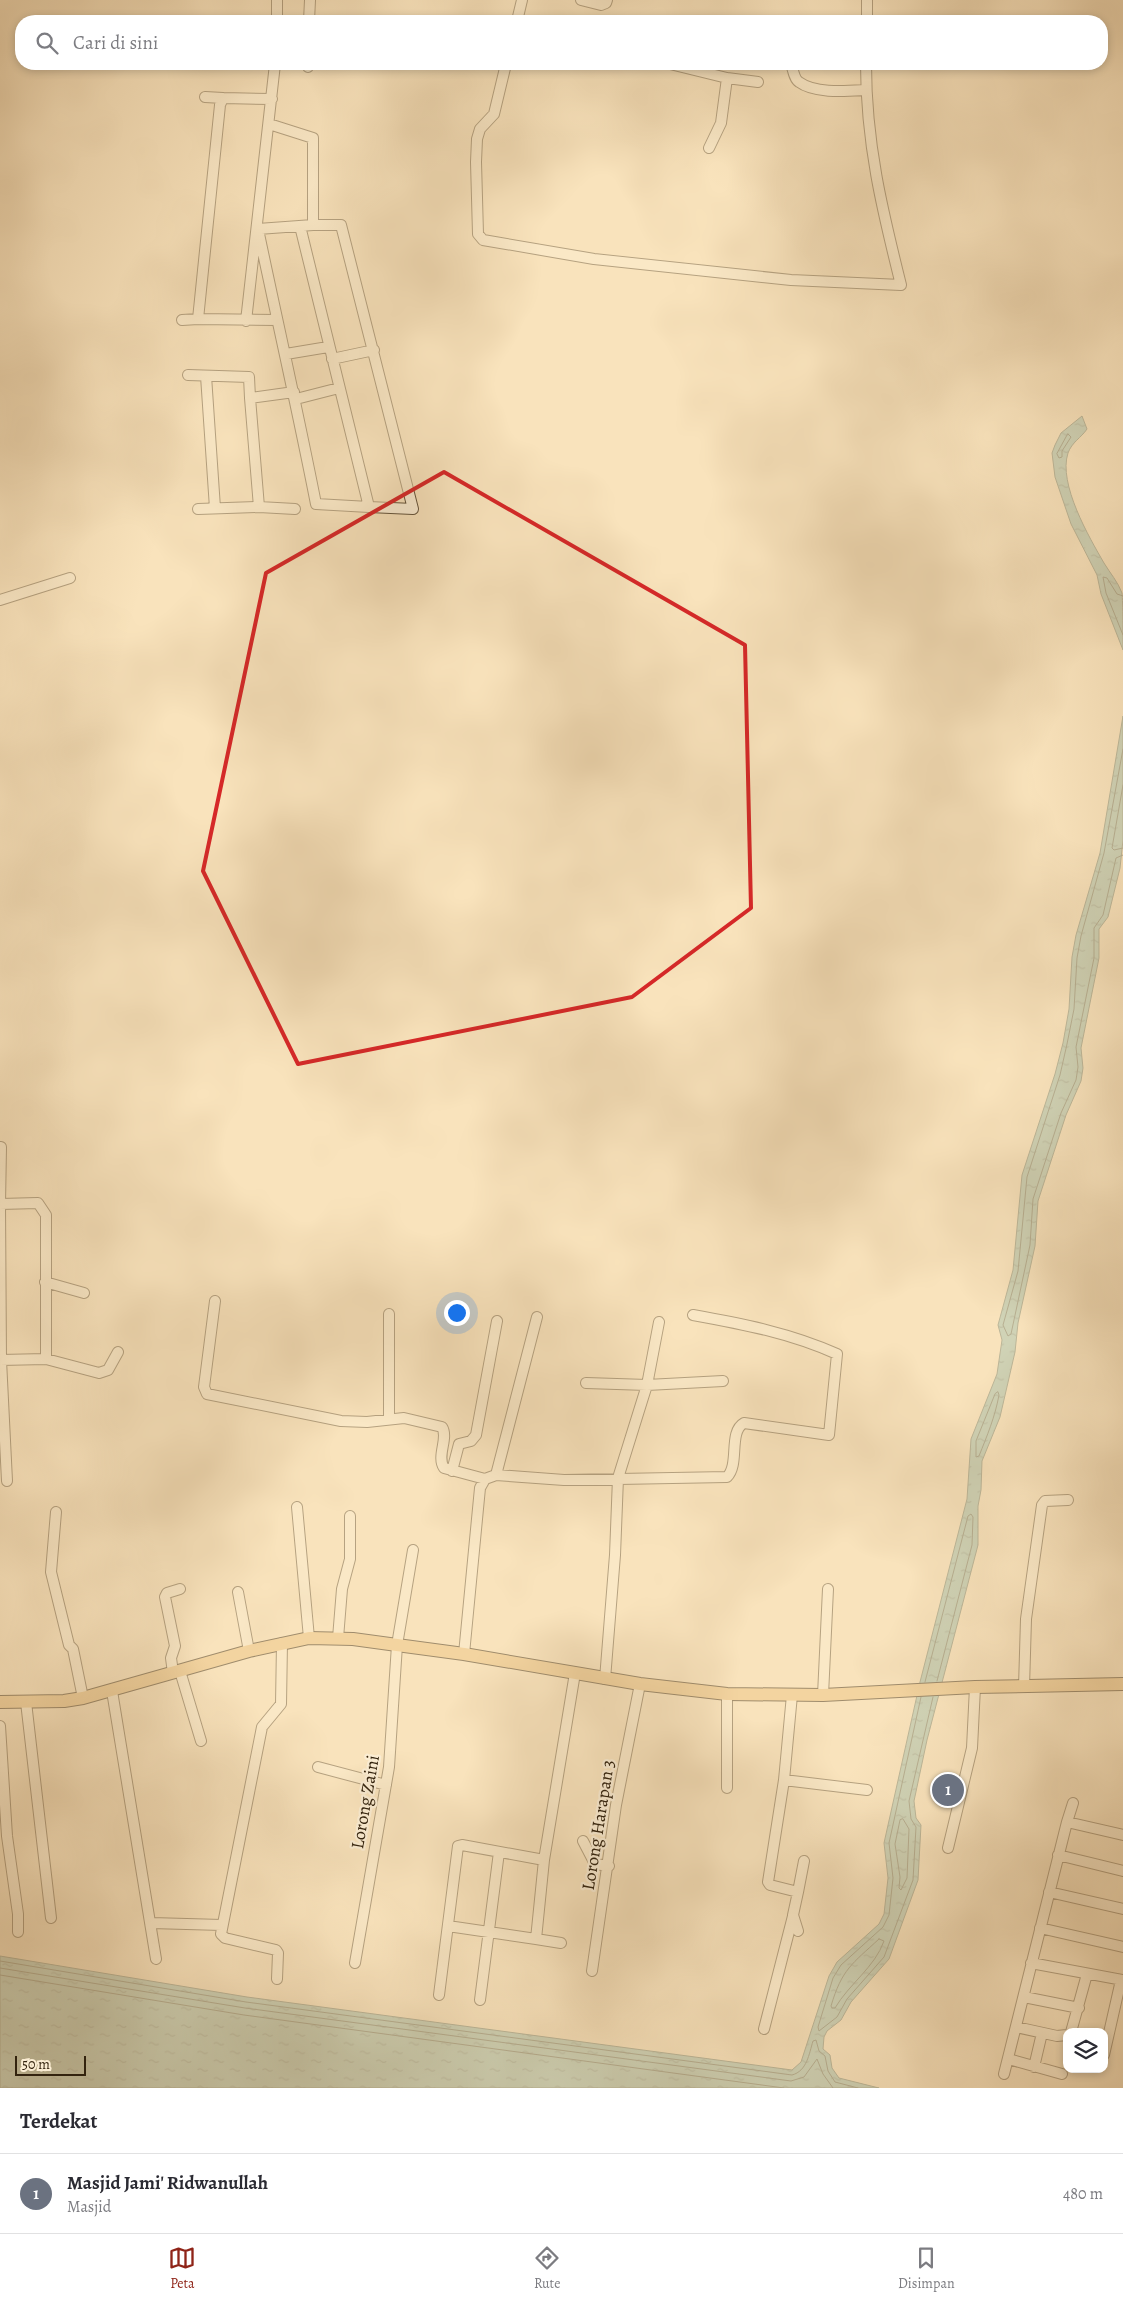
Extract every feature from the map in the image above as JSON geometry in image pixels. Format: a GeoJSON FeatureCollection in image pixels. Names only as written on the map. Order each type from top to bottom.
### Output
{"type":"FeatureCollection","features":[{"type":"Feature","properties":{"kind":"main road"},"geometry":{"type":"LineString","coordinates":[[0,1702],[83,1698],[249,1651],[309,1638],[338,1638],[398,1645],[464,1654],[605,1679],[727,1694],[823,1695],[945,1688],[1123,1684]]}},
{"type":"Feature","properties":{"kind":"street"},"geometry":{"type":"LineString","coordinates":[[276,15],[277,0]]}},
{"type":"Feature","properties":{"kind":"street"},"geometry":{"type":"LineString","coordinates":[[310,0],[310,15]]}},
{"type":"Feature","properties":{"kind":"street"},"geometry":{"type":"LineString","coordinates":[[518,15],[522,0]]}},
{"type":"Feature","properties":{"kind":"street"},"geometry":{"type":"LineString","coordinates":[[581,0],[601,5],[606,4],[607,0]]}},
{"type":"Feature","properties":{"kind":"street"},"geometry":{"type":"LineString","coordinates":[[866,0],[867,15]]}},
{"type":"Feature","properties":{"kind":"street"},"geometry":{"type":"LineString","coordinates":[[246,321],[274,70]]}},
{"type":"Feature","properties":{"kind":"street"},"geometry":{"type":"LineString","coordinates":[[505,70],[494,114],[480,129],[477,139],[478,234],[483,240],[594,259],[791,280],[901,285],[874,172],[866,90],[866,70]]}},
{"type":"Feature","properties":{"kind":"street"},"geometry":{"type":"LineString","coordinates":[[694,70],[727,78],[758,82]]}},
{"type":"Feature","properties":{"kind":"street"},"geometry":{"type":"LineString","coordinates":[[793,70],[795,78],[800,84],[833,92],[866,90]]}},
{"type":"Feature","properties":{"kind":"street"},"geometry":{"type":"LineString","coordinates":[[709,148],[721,123],[727,78]]}},
{"type":"Feature","properties":{"kind":"street"},"geometry":{"type":"LineString","coordinates":[[205,97],[272,99]]}},
{"type":"Feature","properties":{"kind":"street"},"geometry":{"type":"LineString","coordinates":[[198,319],[220,105],[223,98]]}},
{"type":"Feature","properties":{"kind":"street"},"geometry":{"type":"LineString","coordinates":[[269,124],[313,138],[313,225]]}},
{"type":"Feature","properties":{"kind":"street"},"geometry":{"type":"LineString","coordinates":[[341,225],[413,509],[316,504],[295,396],[276,320],[258,228],[341,225]]}},
{"type":"Feature","properties":{"kind":"street"},"geometry":{"type":"LineString","coordinates":[[300,226],[369,507]]}},
{"type":"Feature","properties":{"kind":"street"},"geometry":{"type":"LineString","coordinates":[[182,320],[276,320]]}},
{"type":"Feature","properties":{"kind":"street"},"geometry":{"type":"LineString","coordinates":[[286,354],[328,346]]}},
{"type":"Feature","properties":{"kind":"street"},"geometry":{"type":"LineString","coordinates":[[332,359],[374,350]]}},
{"type":"Feature","properties":{"kind":"street"},"geometry":{"type":"LineString","coordinates":[[188,375],[249,377],[259,507]]}},
{"type":"Feature","properties":{"kind":"street"},"geometry":{"type":"LineString","coordinates":[[206,376],[215,508]]}},
{"type":"Feature","properties":{"kind":"street"},"geometry":{"type":"LineString","coordinates":[[250,398],[295,396],[339,388]]}},
{"type":"Feature","properties":{"kind":"street"},"geometry":{"type":"LineString","coordinates":[[198,509],[259,507],[295,509]]}},
{"type":"Feature","properties":{"kind":"street"},"geometry":{"type":"LineString","coordinates":[[0,600],[70,578]]}},
{"type":"Feature","properties":{"kind":"street"},"geometry":{"type":"LineString","coordinates":[[1,1147],[0,1204],[38,1203],[46,1215],[46,1359]]}},
{"type":"Feature","properties":{"kind":"street"},"geometry":{"type":"LineString","coordinates":[[0,1204],[1,1360],[7,1481]]}},
{"type":"Feature","properties":{"kind":"street"},"geometry":{"type":"LineString","coordinates":[[45,1282],[84,1293]]}},
{"type":"Feature","properties":{"kind":"street"},"geometry":{"type":"LineString","coordinates":[[215,1302],[204,1387],[207,1394],[341,1420],[368,1422],[407,1418],[443,1428],[442,1465],[452,1471],[485,1479],[496,1475],[553,1480],[728,1477],[731,1471],[739,1428],[744,1423],[830,1435],[837,1354],[809,1341],[766,1329],[693,1315]]}},
{"type":"Feature","properties":{"kind":"street"},"geometry":{"type":"LineString","coordinates":[[389,1419],[390,1314]]}},
{"type":"Feature","properties":{"kind":"street"},"geometry":{"type":"LineString","coordinates":[[496,1475],[537,1317]]}},
{"type":"Feature","properties":{"kind":"street"},"geometry":{"type":"LineString","coordinates":[[452,1471],[459,1444],[471,1441],[476,1435],[497,1321]]}},
{"type":"Feature","properties":{"kind":"street"},"geometry":{"type":"LineString","coordinates":[[605,1679],[616,1546],[618,1478],[647,1385],[659,1322]]}},
{"type":"Feature","properties":{"kind":"street"},"geometry":{"type":"LineString","coordinates":[[1,1360],[46,1359],[99,1373],[108,1370],[118,1352]]}},
{"type":"Feature","properties":{"kind":"street"},"geometry":{"type":"LineString","coordinates":[[586,1383],[647,1385],[723,1381]]}},
{"type":"Feature","properties":{"kind":"street"},"geometry":{"type":"LineString","coordinates":[[464,1654],[480,1488],[485,1479]]}},
{"type":"Feature","properties":{"kind":"street"},"geometry":{"type":"LineString","coordinates":[[1024,1687],[1026,1619],[1042,1505],[1045,1501],[1068,1500]]}},
{"type":"Feature","properties":{"kind":"street"},"geometry":{"type":"LineString","coordinates":[[297,1507],[309,1638]]}},
{"type":"Feature","properties":{"kind":"street"},"geometry":{"type":"LineString","coordinates":[[56,1512],[52,1572],[83,1698]]}},
{"type":"Feature","properties":{"kind":"street"},"geometry":{"type":"LineString","coordinates":[[338,1638],[342,1589],[350,1560],[350,1516]]}},
{"type":"Feature","properties":{"kind":"street","name":"Lorong Zaini"},"geometry":{"type":"LineString","coordinates":[[355,1963],[386,1785],[398,1645],[413,1550]]}},
{"type":"Feature","properties":{"kind":"street"},"geometry":{"type":"LineString","coordinates":[[180,1589],[167,1593],[165,1597],[175,1646],[171,1656],[201,1741]]}},
{"type":"Feature","properties":{"kind":"street"},"geometry":{"type":"LineString","coordinates":[[823,1695],[828,1589]]}},
{"type":"Feature","properties":{"kind":"street"},"geometry":{"type":"LineString","coordinates":[[238,1592],[249,1651]]}},
{"type":"Feature","properties":{"kind":"street"},"geometry":{"type":"LineString","coordinates":[[277,1979],[278,1953],[276,1950],[224,1938],[221,1934],[262,1727],[281,1704],[282,1643]]}},
{"type":"Feature","properties":{"kind":"street"},"geometry":{"type":"LineString","coordinates":[[536,1939],[544,1860],[575,1673]]}},
{"type":"Feature","properties":{"kind":"street","name":"Lorong Harapan 3"},"geometry":{"type":"LineString","coordinates":[[592,1971],[609,1866],[616,1806],[640,1684]]}},
{"type":"Feature","properties":{"kind":"street"},"geometry":{"type":"LineString","coordinates":[[948,1848],[972,1748],[975,1687]]}},
{"type":"Feature","properties":{"kind":"street"},"geometry":{"type":"LineString","coordinates":[[112,1691],[156,1959]]}},
{"type":"Feature","properties":{"kind":"street"},"geometry":{"type":"LineString","coordinates":[[727,1694],[727,1788]]}},
{"type":"Feature","properties":{"kind":"street"},"geometry":{"type":"LineString","coordinates":[[792,1695],[784,1780],[768,1882],[770,1885],[798,1892]]}},
{"type":"Feature","properties":{"kind":"street"},"geometry":{"type":"LineString","coordinates":[[26,1702],[51,1918]]}},
{"type":"Feature","properties":{"kind":"street"},"geometry":{"type":"LineString","coordinates":[[0,1726],[7,1836],[18,1914],[18,1932]]}},
{"type":"Feature","properties":{"kind":"street"},"geometry":{"type":"LineString","coordinates":[[318,1767],[386,1785]]}},
{"type":"Feature","properties":{"kind":"street"},"geometry":{"type":"LineString","coordinates":[[784,1780],[867,1790]]}},
{"type":"Feature","properties":{"kind":"street"},"geometry":{"type":"LineString","coordinates":[[1004,2074],[1058,1855],[1073,1802]]}},
{"type":"Feature","properties":{"kind":"street"},"geometry":{"type":"LineString","coordinates":[[1067,1822],[1123,1835]]}},
{"type":"Feature","properties":{"kind":"street"},"geometry":{"type":"LineString","coordinates":[[583,1841],[595,1864],[609,1866]]}},
{"type":"Feature","properties":{"kind":"street"},"geometry":{"type":"LineString","coordinates":[[439,1995],[458,1846],[462,1845],[544,1860]]}},
{"type":"Feature","properties":{"kind":"street"},"geometry":{"type":"LineString","coordinates":[[480,2000],[499,1852]]}},
{"type":"Feature","properties":{"kind":"street"},"geometry":{"type":"LineString","coordinates":[[1058,1855],[1123,1871]]}},
{"type":"Feature","properties":{"kind":"street"},"geometry":{"type":"LineString","coordinates":[[764,2029],[794,1915],[804,1861]]}},
{"type":"Feature","properties":{"kind":"street"},"geometry":{"type":"LineString","coordinates":[[1050,1892],[1123,1909]]}},
{"type":"Feature","properties":{"kind":"street"},"geometry":{"type":"LineString","coordinates":[[794,1915],[798,1931]]}},
{"type":"Feature","properties":{"kind":"street"},"geometry":{"type":"LineString","coordinates":[[151,1923],[205,1923],[222,1925]]}},
{"type":"Feature","properties":{"kind":"street"},"geometry":{"type":"LineString","coordinates":[[448,1926],[561,1943]]}},
{"type":"Feature","properties":{"kind":"street"},"geometry":{"type":"LineString","coordinates":[[1040,1928],[1123,1947]]}},
{"type":"Feature","properties":{"kind":"street"},"geometry":{"type":"LineString","coordinates":[[1031,1963],[1122,1980],[1108,2038]]}},
{"type":"Feature","properties":{"kind":"street"},"geometry":{"type":"LineString","coordinates":[[1072,2028],[1087,1974]]}},
{"type":"Feature","properties":{"kind":"street"},"geometry":{"type":"LineString","coordinates":[[1024,1997],[1079,2008]]}},
{"type":"Feature","properties":{"kind":"street"},"geometry":{"type":"LineString","coordinates":[[1016,2027],[1063,2036]]}},
{"type":"Feature","properties":{"kind":"street"},"geometry":{"type":"LineString","coordinates":[[1034,2067],[1042,2033]]}},
{"type":"Feature","properties":{"kind":"street"},"geometry":{"type":"LineString","coordinates":[[1012,2060],[1062,2074]]}},
{"type":"Feature","properties":{"kind":"highlighted area"},"geometry":{"type":"Polygon","coordinates":[[[444,472],[745,645],[751,908],[632,997],[298,1064],[203,871],[266,573],[444,472]]]}},
{"type":"Feature","properties":{"kind":"water"},"geometry":{"type":"Polygon","coordinates":[[[1082,416],[1087,429],[1068,453],[1066,466],[1067,480],[1083,525],[1122,593],[1123,650],[1101,594],[1097,575],[1071,524],[1055,477],[1052,453],[1055,445],[1061,433],[1082,416]]]}},
{"type":"Feature","properties":{"kind":"water"},"geometry":{"type":"Polygon","coordinates":[[[1123,716],[1123,840],[1120,868],[1108,917],[1099,929],[1099,958],[1081,1048],[1083,1068],[1081,1081],[1066,1115],[1038,1201],[1035,1246],[1018,1323],[1015,1352],[1000,1417],[982,1461],[981,1490],[978,1506],[978,1545],[927,1740],[914,1801],[916,1818],[921,1825],[918,1880],[889,1959],[851,2002],[841,2020],[827,2031],[824,2037],[823,2049],[830,2055],[832,2068],[839,2078],[879,2088],[0,2088],[0,1956],[247,1997],[792,2070],[801,2062],[829,1976],[837,1962],[879,1924],[884,1914],[888,1878],[884,1843],[920,1682],[967,1499],[971,1439],[997,1374],[1002,1340],[998,1325],[1013,1270],[1022,1175],[1055,1074],[1063,1043],[1069,1009],[1072,957],[1076,935],[1100,853],[1123,716]]]}},
{"type":"Feature","properties":{"kind":"place","name":"Masjid Jami' Ridwanullah"},"geometry":{"type":"Point","coordinates":[948,1790]}}]}
